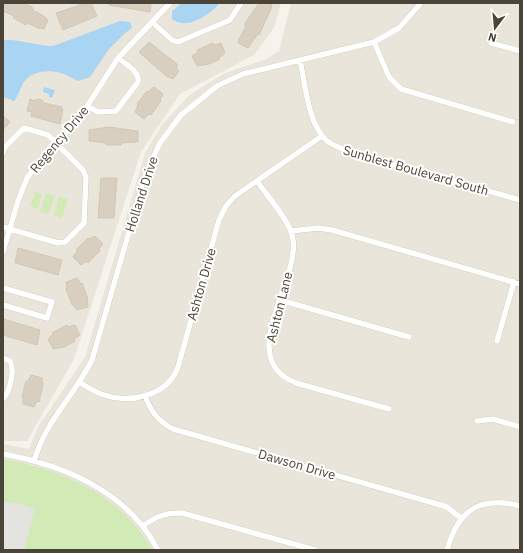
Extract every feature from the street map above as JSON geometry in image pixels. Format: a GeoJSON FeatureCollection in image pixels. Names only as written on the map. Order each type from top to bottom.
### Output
{"type":"FeatureCollection","features":[{"type":"Feature","properties":{"kind":"street","name":"Regency Drive"},"geometry":{"type":"LineString","coordinates":[[3,252],[18,201],[27,178],[56,143],[79,119],[118,58],[170,3]]}},
{"type":"Feature","properties":{"kind":"street"},"geometry":{"type":"LineString","coordinates":[[152,22],[172,40],[178,42],[230,20],[241,3]]}},
{"type":"Feature","properties":{"kind":"street","name":"Holland Drive"},"geometry":{"type":"LineString","coordinates":[[34,461],[48,426],[79,382],[94,353],[146,173],[164,137],[181,115],[217,86],[254,70],[374,42],[399,28],[421,3]]}},
{"type":"Feature","properties":{"kind":"street"},"geometry":{"type":"LineString","coordinates":[[374,42],[389,77],[401,89],[513,122]]}},
{"type":"Feature","properties":{"kind":"street"},"geometry":{"type":"LineString","coordinates":[[491,43],[520,51]]}},
{"type":"Feature","properties":{"kind":"street"},"geometry":{"type":"LineString","coordinates":[[87,106],[98,112],[116,111],[138,82],[136,72],[118,58]]}},
{"type":"Feature","properties":{"kind":"street","name":"Sunblest Boulevard South"},"geometry":{"type":"LineString","coordinates":[[300,60],[313,119],[322,136],[332,144],[345,150],[520,200]]}},
{"type":"Feature","properties":{"kind":"street"},"geometry":{"type":"LineString","coordinates":[[3,153],[6,147],[24,128],[48,135],[86,173],[84,223],[65,242],[62,243],[3,227]]}},
{"type":"Feature","properties":{"kind":"street","name":"Ashton Drive"},"geometry":{"type":"LineString","coordinates":[[79,382],[95,392],[111,397],[127,398],[145,395],[162,389],[174,374],[221,213],[232,198],[322,136]]}},
{"type":"Feature","properties":{"kind":"street","name":"Ashton Lane"},"geometry":{"type":"LineString","coordinates":[[257,181],[291,231],[294,249],[268,346],[271,360],[280,374],[296,383],[389,409]]}},
{"type":"Feature","properties":{"kind":"street"},"geometry":{"type":"LineString","coordinates":[[291,231],[325,228],[517,283],[497,341]]}},
{"type":"Feature","properties":{"kind":"street"},"geometry":{"type":"LineString","coordinates":[[3,288],[52,302],[47,318],[3,305]]}},
{"type":"Feature","properties":{"kind":"street"},"geometry":{"type":"LineString","coordinates":[[280,300],[409,336]]}},
{"type":"Feature","properties":{"kind":"street"},"geometry":{"type":"LineString","coordinates":[[3,358],[12,364],[11,378],[6,395],[3,399]]}},
{"type":"Feature","properties":{"kind":"street","name":"Dawson Drive"},"geometry":{"type":"LineString","coordinates":[[145,395],[149,407],[155,415],[173,428],[436,504],[447,508],[461,518]]}},
{"type":"Feature","properties":{"kind":"street"},"geometry":{"type":"LineString","coordinates":[[477,421],[493,419],[520,427]]}},
{"type":"Feature","properties":{"kind":"street"},"geometry":{"type":"LineString","coordinates":[[3,454],[34,461],[67,472],[98,487],[125,508],[143,526],[158,550]]}},
{"type":"Feature","properties":{"kind":"street"},"geometry":{"type":"LineString","coordinates":[[447,550],[451,535],[461,518],[478,506],[490,502],[502,502],[520,506]]}},
{"type":"Feature","properties":{"kind":"street"},"geometry":{"type":"LineString","coordinates":[[143,526],[160,516],[171,513],[182,513],[315,550]]}},
{"type":"Feature","properties":{"kind":"shaded area"},"geometry":{"type":"Polygon","coordinates":[[[3,3],[281,3],[274,28],[254,55],[180,94],[141,152],[74,359],[27,441],[3,441],[3,3]]]}},
{"type":"Feature","properties":{"kind":"shaded area"},"geometry":{"type":"Polygon","coordinates":[[[291,3],[520,3],[520,550],[3,550],[3,444],[29,449],[38,427],[85,357],[145,153],[162,125],[188,96],[223,74],[266,59],[279,51],[291,3]]]}},
{"type":"Feature","properties":{"kind":"shaded area"},"geometry":{"type":"Polygon","coordinates":[[[3,502],[17,503],[35,509],[24,550],[3,550],[3,502]]]}},
{"type":"Feature","properties":{"kind":"green space"},"geometry":{"type":"Polygon","coordinates":[[[35,192],[42,194],[38,209],[30,206],[35,192]]]}},
{"type":"Feature","properties":{"kind":"green space"},"geometry":{"type":"Polygon","coordinates":[[[46,193],[55,195],[49,214],[40,212],[46,193]]]}},
{"type":"Feature","properties":{"kind":"green space"},"geometry":{"type":"Polygon","coordinates":[[[59,196],[68,199],[62,218],[54,215],[59,196]]]}},
{"type":"Feature","properties":{"kind":"green space"},"geometry":{"type":"Polygon","coordinates":[[[3,459],[47,470],[88,488],[107,500],[124,514],[139,531],[152,550],[3,550],[3,459]]]}},
{"type":"Feature","properties":{"kind":"water"},"geometry":{"type":"Polygon","coordinates":[[[182,3],[220,3],[198,20],[184,23],[172,19],[172,11],[182,3]]]}},
{"type":"Feature","properties":{"kind":"water"},"geometry":{"type":"Polygon","coordinates":[[[120,21],[130,22],[132,28],[109,49],[90,77],[78,81],[54,71],[37,73],[32,75],[24,82],[14,101],[3,97],[3,41],[13,40],[53,46],[120,21]]]}},
{"type":"Feature","properties":{"kind":"water"},"geometry":{"type":"Polygon","coordinates":[[[44,87],[55,90],[52,98],[49,97],[49,94],[43,92],[44,87]]]}},
{"type":"Feature","properties":{"kind":"building"},"geometry":{"type":"Polygon","coordinates":[[[3,3],[23,3],[32,7],[34,11],[44,16],[48,20],[44,29],[27,23],[26,25],[13,18],[14,16],[3,11],[3,3]]]}},
{"type":"Feature","properties":{"kind":"building"},"geometry":{"type":"Polygon","coordinates":[[[86,3],[91,3],[97,16],[63,30],[56,13],[86,3]]]}},
{"type":"Feature","properties":{"kind":"building"},"geometry":{"type":"Polygon","coordinates":[[[109,3],[151,3],[151,5],[150,12],[109,5],[109,3]]]}},
{"type":"Feature","properties":{"kind":"building"},"geometry":{"type":"Polygon","coordinates":[[[259,3],[268,3],[272,5],[259,35],[258,34],[248,48],[238,43],[245,28],[245,23],[259,3]]]}},
{"type":"Feature","properties":{"kind":"building"},"geometry":{"type":"Polygon","coordinates":[[[149,42],[177,64],[177,70],[179,71],[173,79],[166,76],[139,52],[149,42]]]}},
{"type":"Feature","properties":{"kind":"building"},"geometry":{"type":"Polygon","coordinates":[[[213,43],[214,45],[221,43],[225,53],[219,58],[220,59],[209,64],[197,66],[192,56],[198,52],[197,50],[213,43]]]}},
{"type":"Feature","properties":{"kind":"building"},"geometry":{"type":"Polygon","coordinates":[[[154,87],[163,94],[160,100],[161,101],[151,115],[149,114],[144,119],[135,112],[138,105],[137,104],[147,91],[148,92],[154,87]]]}},
{"type":"Feature","properties":{"kind":"building"},"geometry":{"type":"Polygon","coordinates":[[[30,99],[35,101],[36,99],[42,100],[44,103],[62,107],[61,109],[63,109],[60,124],[31,116],[32,112],[27,111],[30,99]]]}},
{"type":"Feature","properties":{"kind":"building"},"geometry":{"type":"Polygon","coordinates":[[[3,116],[10,122],[3,130],[3,116]]]}},
{"type":"Feature","properties":{"kind":"building"},"geometry":{"type":"Polygon","coordinates":[[[109,127],[138,131],[138,142],[121,143],[121,145],[106,145],[106,143],[89,141],[89,130],[109,127]]]}},
{"type":"Feature","properties":{"kind":"building"},"geometry":{"type":"Polygon","coordinates":[[[101,178],[117,178],[114,218],[98,218],[101,178]]]}},
{"type":"Feature","properties":{"kind":"building"},"geometry":{"type":"Polygon","coordinates":[[[95,236],[103,244],[99,249],[100,251],[88,263],[87,261],[81,265],[73,257],[77,251],[76,250],[88,238],[89,239],[95,236]]]}},
{"type":"Feature","properties":{"kind":"building"},"geometry":{"type":"Polygon","coordinates":[[[18,248],[62,260],[58,275],[15,263],[18,248]]]}},
{"type":"Feature","properties":{"kind":"building"},"geometry":{"type":"Polygon","coordinates":[[[77,278],[81,284],[82,283],[88,299],[88,307],[77,310],[72,305],[66,289],[66,282],[77,278]]]}},
{"type":"Feature","properties":{"kind":"building"},"geometry":{"type":"Polygon","coordinates":[[[3,319],[40,330],[37,345],[3,335],[3,319]]]}},
{"type":"Feature","properties":{"kind":"building"},"geometry":{"type":"Polygon","coordinates":[[[67,325],[68,327],[75,325],[80,335],[74,339],[75,341],[64,347],[53,349],[48,339],[53,334],[52,333],[67,325]]]}},
{"type":"Feature","properties":{"kind":"building"},"geometry":{"type":"Polygon","coordinates":[[[31,375],[42,378],[43,385],[39,402],[37,401],[34,407],[23,404],[22,397],[26,381],[28,381],[31,375]]]}}]}
